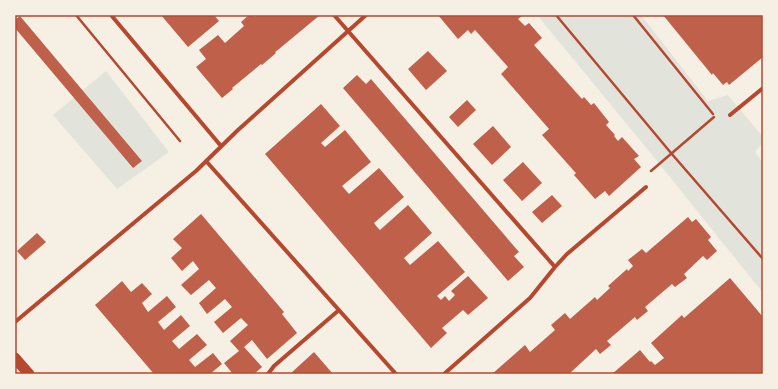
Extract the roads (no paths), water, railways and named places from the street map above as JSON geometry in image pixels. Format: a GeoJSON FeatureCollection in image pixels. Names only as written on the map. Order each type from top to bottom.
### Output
{"type":"FeatureCollection","features":[{"type":"Feature","properties":{"kind":"highway"},"geometry":{"type":"LineString","coordinates":[[15,358],[29,374]]}},
{"type":"Feature","properties":{"kind":"street"},"geometry":{"type":"LineString","coordinates":[[111,15],[221,146]]}},
{"type":"Feature","properties":{"kind":"street"},"geometry":{"type":"LineString","coordinates":[[334,15],[555,267]]}},
{"type":"Feature","properties":{"kind":"street"},"geometry":{"type":"LineString","coordinates":[[15,322],[206,161],[238,130],[366,15]]}},
{"type":"Feature","properties":{"kind":"street"},"geometry":{"type":"LineString","coordinates":[[730,115],[763,88]]}},
{"type":"Feature","properties":{"kind":"street"},"geometry":{"type":"LineString","coordinates":[[206,161],[396,374]]}},
{"type":"Feature","properties":{"kind":"street"},"geometry":{"type":"LineString","coordinates":[[444,374],[530,298],[555,267],[568,254],[646,187]]}},
{"type":"Feature","properties":{"kind":"street"},"geometry":{"type":"LineString","coordinates":[[268,374],[274,366],[339,310]]}}]}
